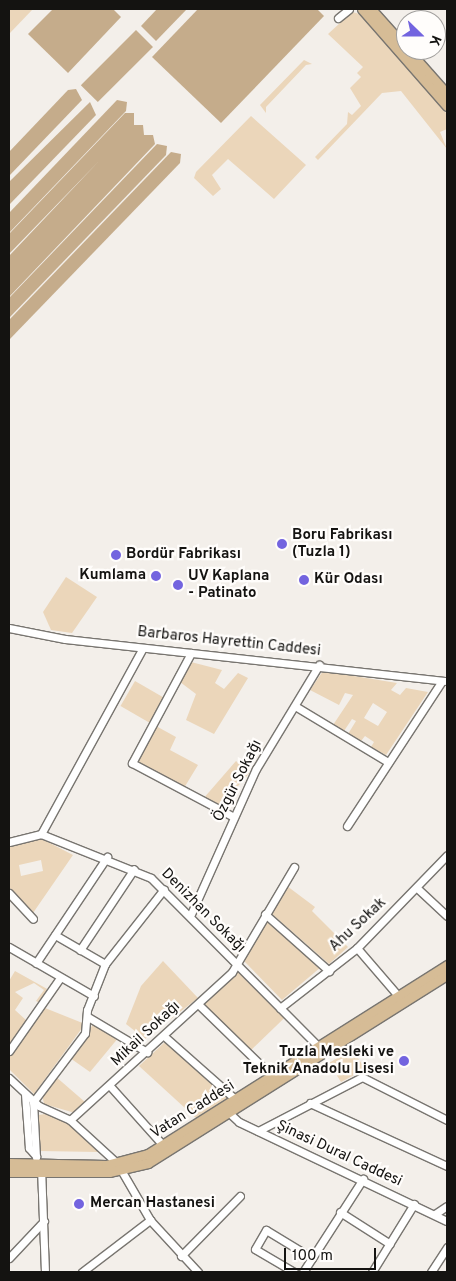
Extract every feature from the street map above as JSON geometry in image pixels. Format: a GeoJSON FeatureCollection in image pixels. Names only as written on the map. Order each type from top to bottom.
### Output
{"type":"FeatureCollection","features":[{"type":"Feature","properties":{"kind":"main road"},"geometry":{"type":"LineString","coordinates":[[362,9],[447,106]]}},
{"type":"Feature","properties":{"kind":"main road"},"geometry":{"type":"LineString","coordinates":[[371,9],[396,37]]}},
{"type":"Feature","properties":{"kind":"main road"},"geometry":{"type":"LineString","coordinates":[[417,60],[447,94]]}},
{"type":"Feature","properties":{"kind":"main road","name":"Vatan Caddesi"},"geometry":{"type":"LineString","coordinates":[[9,1164],[37,1163],[118,1167],[148,1163],[226,1110],[236,1100],[400,998],[447,964]]}},
{"type":"Feature","properties":{"kind":"main road","name":"Vatan Caddesi"},"geometry":{"type":"LineString","coordinates":[[118,1167],[163,1145],[226,1110],[447,975]]}},
{"type":"Feature","properties":{"kind":"main road","name":"Vatan Caddesi"},"geometry":{"type":"LineString","coordinates":[[9,1172],[37,1163]]}},
{"type":"Feature","properties":{"kind":"street"},"geometry":{"type":"LineString","coordinates":[[338,18],[349,9]]}},
{"type":"Feature","properties":{"kind":"street","name":"Barbaros Hayrettin Caddesi"},"geometry":{"type":"LineString","coordinates":[[9,628],[144,648],[319,665],[445,681]]}},
{"type":"Feature","properties":{"kind":"street"},"geometry":{"type":"LineString","coordinates":[[9,842],[41,834],[144,648]]}},
{"type":"Feature","properties":{"kind":"street"},"geometry":{"type":"LineString","coordinates":[[191,653],[132,763],[234,817]]}},
{"type":"Feature","properties":{"kind":"street","name":"Özgür Sokağı"},"geometry":{"type":"LineString","coordinates":[[191,914],[234,817],[319,665]]}},
{"type":"Feature","properties":{"kind":"street"},"geometry":{"type":"LineString","coordinates":[[347,826],[388,762],[445,681]]}},
{"type":"Feature","properties":{"kind":"street"},"geometry":{"type":"LineString","coordinates":[[295,706],[388,762]]}},
{"type":"Feature","properties":{"kind":"street","name":"Denizhan Sokağı"},"geometry":{"type":"LineString","coordinates":[[41,834],[134,869],[164,889],[191,914],[237,964],[320,1048]]}},
{"type":"Feature","properties":{"kind":"street","name":"Ahu Sokak"},"geometry":{"type":"LineString","coordinates":[[280,1008],[357,948],[417,888],[447,854]]}},
{"type":"Feature","properties":{"kind":"street"},"geometry":{"type":"LineString","coordinates":[[36,963],[106,857]]}},
{"type":"Feature","properties":{"kind":"street","name":"Mikail Sokağı"},"geometry":{"type":"LineString","coordinates":[[70,1120],[147,1052],[237,964],[294,867]]}},
{"type":"Feature","properties":{"kind":"street"},"geometry":{"type":"LineString","coordinates":[[80,950],[134,869]]}},
{"type":"Feature","properties":{"kind":"street"},"geometry":{"type":"LineString","coordinates":[[417,888],[447,916]]}},
{"type":"Feature","properties":{"kind":"street"},"geometry":{"type":"LineString","coordinates":[[45,1272],[44,1221],[37,1163],[33,1102],[85,1033],[94,996],[105,964],[164,889]]}},
{"type":"Feature","properties":{"kind":"street"},"geometry":{"type":"LineString","coordinates":[[9,893],[32,919]]}},
{"type":"Feature","properties":{"kind":"street"},"geometry":{"type":"LineString","coordinates":[[265,914],[329,970]]}},
{"type":"Feature","properties":{"kind":"street"},"geometry":{"type":"LineString","coordinates":[[55,935],[105,964]]}},
{"type":"Feature","properties":{"kind":"street"},"geometry":{"type":"LineString","coordinates":[[9,947],[94,996]]}},
{"type":"Feature","properties":{"kind":"street"},"geometry":{"type":"LineString","coordinates":[[357,948],[400,998]]}},
{"type":"Feature","properties":{"kind":"street"},"geometry":{"type":"LineString","coordinates":[[9,1051],[60,978]]}},
{"type":"Feature","properties":{"kind":"street"},"geometry":{"type":"LineString","coordinates":[[198,1004],[273,1077]]}},
{"type":"Feature","properties":{"kind":"street"},"geometry":{"type":"LineString","coordinates":[[88,1017],[147,1052]]}},
{"type":"Feature","properties":{"kind":"street"},"geometry":{"type":"LineString","coordinates":[[164,1036],[236,1100]]}},
{"type":"Feature","properties":{"kind":"street"},"geometry":{"type":"LineString","coordinates":[[258,1131],[362,1077],[447,1120]]}},
{"type":"Feature","properties":{"kind":"street"},"geometry":{"type":"LineString","coordinates":[[9,1078],[33,1102],[70,1120],[118,1167],[150,1220],[181,1256],[198,1272]]}},
{"type":"Feature","properties":{"kind":"street"},"geometry":{"type":"LineString","coordinates":[[110,1086],[163,1145]]}},
{"type":"Feature","properties":{"kind":"street"},"geometry":{"type":"LineString","coordinates":[[25,1094],[29,1148],[37,1163]]}},
{"type":"Feature","properties":{"kind":"street"},"geometry":{"type":"LineString","coordinates":[[310,1103],[447,1166]]}},
{"type":"Feature","properties":{"kind":"street","name":"Şinasi Dural Caddesi"},"geometry":{"type":"LineString","coordinates":[[226,1110],[258,1131],[363,1179],[447,1221]]}},
{"type":"Feature","properties":{"kind":"street"},"geometry":{"type":"LineString","coordinates":[[303,1272],[363,1179]]}},
{"type":"Feature","properties":{"kind":"street"},"geometry":{"type":"LineString","coordinates":[[181,1256],[240,1196]]}},
{"type":"Feature","properties":{"kind":"street"},"geometry":{"type":"LineString","coordinates":[[372,1272],[414,1204]]}},
{"type":"Feature","properties":{"kind":"street"},"geometry":{"type":"LineString","coordinates":[[435,1214],[447,1206]]}},
{"type":"Feature","properties":{"kind":"street"},"geometry":{"type":"LineString","coordinates":[[340,1212],[390,1244]]}},
{"type":"Feature","properties":{"kind":"street"},"geometry":{"type":"LineString","coordinates":[[82,1272],[150,1220]]}},
{"type":"Feature","properties":{"kind":"street"},"geometry":{"type":"LineString","coordinates":[[9,1258],[44,1221]]}},
{"type":"Feature","properties":{"kind":"street"},"geometry":{"type":"LineString","coordinates":[[294,1272],[255,1250],[266,1230],[312,1258]]}},
{"type":"Feature","properties":{"kind":"street"},"geometry":{"type":"LineString","coordinates":[[431,1272],[447,1247]]}},
{"type":"Feature","properties":{"kind":"shaded area"},"geometry":{"type":"Polygon","coordinates":[[[9,9],[33,9],[9,34],[9,9]]]}},
{"type":"Feature","properties":{"kind":"shaded area"},"geometry":{"type":"Polygon","coordinates":[[[53,9],[113,9],[121,17],[68,73],[28,34],[53,9]]]}},
{"type":"Feature","properties":{"kind":"shaded area"},"geometry":{"type":"Polygon","coordinates":[[[157,9],[187,9],[156,41],[141,26],[157,9]]]}},
{"type":"Feature","properties":{"kind":"shaded area"},"geometry":{"type":"Polygon","coordinates":[[[198,9],[317,9],[324,16],[221,123],[152,57],[198,9]]]}},
{"type":"Feature","properties":{"kind":"shaded area"},"geometry":{"type":"Polygon","coordinates":[[[352,12],[360,14],[396,55],[396,60],[400,60],[447,114],[447,129],[440,132],[447,149],[401,91],[382,93],[318,160],[315,157],[347,124],[348,112],[352,115],[361,106],[350,88],[361,77],[357,73],[363,67],[328,34],[352,12]]]}},
{"type":"Feature","properties":{"kind":"shaded area"},"geometry":{"type":"Polygon","coordinates":[[[136,30],[153,47],[98,102],[81,85],[136,30]]]}},
{"type":"Feature","properties":{"kind":"shaded area"},"geometry":{"type":"Polygon","coordinates":[[[304,60],[312,64],[306,65],[266,107],[266,113],[260,105],[304,60]]]}},
{"type":"Feature","properties":{"kind":"shaded area"},"geometry":{"type":"Polygon","coordinates":[[[76,89],[82,100],[9,176],[9,152],[68,90],[76,89]]]}},
{"type":"Feature","properties":{"kind":"shaded area"},"geometry":{"type":"Polygon","coordinates":[[[117,100],[127,102],[126,111],[9,233],[9,213],[117,100]]]}},
{"type":"Feature","properties":{"kind":"shaded area"},"geometry":{"type":"Polygon","coordinates":[[[90,102],[96,115],[9,205],[9,182],[90,102]]]}},
{"type":"Feature","properties":{"kind":"shaded area"},"geometry":{"type":"Polygon","coordinates":[[[125,113],[134,113],[134,125],[143,125],[144,135],[153,135],[155,144],[9,297],[9,256],[100,160],[9,254],[9,234],[125,113]]]}},
{"type":"Feature","properties":{"kind":"shaded area"},"geometry":{"type":"Polygon","coordinates":[[[251,116],[306,165],[274,199],[228,159],[212,175],[221,189],[213,196],[194,178],[196,172],[251,116]]]}},
{"type":"Feature","properties":{"kind":"shaded area"},"geometry":{"type":"Polygon","coordinates":[[[157,144],[167,146],[166,155],[9,318],[9,298],[157,144]]]}},
{"type":"Feature","properties":{"kind":"shaded area"},"geometry":{"type":"Polygon","coordinates":[[[171,152],[181,154],[180,163],[9,340],[9,320],[171,152]]]}},
{"type":"Feature","properties":{"kind":"shaded area"},"geometry":{"type":"Polygon","coordinates":[[[66,577],[97,597],[72,633],[51,630],[43,612],[66,577]]]}},
{"type":"Feature","properties":{"kind":"shaded area"},"geometry":{"type":"Polygon","coordinates":[[[191,662],[222,670],[215,683],[224,689],[238,673],[248,678],[214,734],[186,720],[196,694],[180,682],[191,662]]]}},
{"type":"Feature","properties":{"kind":"shaded area"},"geometry":{"type":"Polygon","coordinates":[[[323,671],[397,683],[391,690],[400,695],[406,688],[428,692],[386,755],[371,747],[374,742],[365,736],[361,741],[348,734],[356,721],[352,719],[344,731],[333,725],[353,695],[345,693],[339,705],[310,690],[323,671]],[[373,703],[364,718],[378,726],[387,712],[373,703]]]}},
{"type":"Feature","properties":{"kind":"shaded area"},"geometry":{"type":"Polygon","coordinates":[[[135,681],[164,698],[150,723],[120,706],[135,681]]]}},
{"type":"Feature","properties":{"kind":"shaded area"},"geometry":{"type":"Polygon","coordinates":[[[156,726],[176,737],[170,750],[198,765],[184,788],[136,763],[156,726]]]}},
{"type":"Feature","properties":{"kind":"shaded area"},"geometry":{"type":"Polygon","coordinates":[[[236,761],[250,773],[219,808],[205,796],[236,761]]]}},
{"type":"Feature","properties":{"kind":"shaded area"},"geometry":{"type":"Polygon","coordinates":[[[42,839],[73,855],[33,913],[9,887],[9,846],[42,839]],[[41,860],[19,865],[21,876],[43,871],[41,860]]]}},
{"type":"Feature","properties":{"kind":"shaded area"},"geometry":{"type":"Polygon","coordinates":[[[287,886],[315,907],[312,911],[348,947],[329,964],[271,913],[287,886]]]}},
{"type":"Feature","properties":{"kind":"shaded area"},"geometry":{"type":"Polygon","coordinates":[[[266,920],[321,967],[282,1000],[242,959],[266,920]]]}},
{"type":"Feature","properties":{"kind":"shaded area"},"geometry":{"type":"Polygon","coordinates":[[[163,961],[198,998],[145,1039],[126,1024],[141,986],[163,961]]]}},
{"type":"Feature","properties":{"kind":"shaded area"},"geometry":{"type":"Polygon","coordinates":[[[239,970],[285,1017],[250,1052],[204,1004],[239,970]]]}},
{"type":"Feature","properties":{"kind":"shaded area"},"geometry":{"type":"Polygon","coordinates":[[[15,971],[49,990],[40,1003],[36,1001],[44,990],[34,983],[15,992],[23,998],[15,1010],[27,1021],[9,1045],[9,981],[15,971]]]}},
{"type":"Feature","properties":{"kind":"shaded area"},"geometry":{"type":"Polygon","coordinates":[[[45,1008],[85,1024],[34,1094],[9,1069],[9,1057],[45,1008]]]}},
{"type":"Feature","properties":{"kind":"shaded area"},"geometry":{"type":"Polygon","coordinates":[[[94,1023],[119,1037],[90,1072],[70,1058],[94,1023]]]}},
{"type":"Feature","properties":{"kind":"shaded area"},"geometry":{"type":"Polygon","coordinates":[[[165,1042],[229,1099],[197,1119],[139,1066],[165,1042]]]}},
{"type":"Feature","properties":{"kind":"shaded area"},"geometry":{"type":"Polygon","coordinates":[[[352,1049],[368,1073],[362,1071],[341,1082],[329,1063],[352,1049]]]}},
{"type":"Feature","properties":{"kind":"shaded area"},"geometry":{"type":"Polygon","coordinates":[[[55,1076],[85,1102],[75,1113],[44,1104],[42,1094],[55,1076]]]}},
{"type":"Feature","properties":{"kind":"shaded area"},"geometry":{"type":"Polygon","coordinates":[[[46,1114],[68,1123],[98,1152],[39,1151],[38,1115],[46,1114]]]}},
{"type":"Feature","properties":{"kind":"place","name":"Boru Fabrikası (Tuzla 1)"},"geometry":{"type":"Point","coordinates":[282,544]}},
{"type":"Feature","properties":{"kind":"place","name":"Bordür Fabrikası"},"geometry":{"type":"Point","coordinates":[116,555]}},
{"type":"Feature","properties":{"kind":"place","name":"Kumlama"},"geometry":{"type":"Point","coordinates":[156,576]}},
{"type":"Feature","properties":{"kind":"place","name":"Kür Odası"},"geometry":{"type":"Point","coordinates":[304,580]}},
{"type":"Feature","properties":{"kind":"place","name":"UV Kaplana - Patinato"},"geometry":{"type":"Point","coordinates":[178,585]}},
{"type":"Feature","properties":{"kind":"place","name":"Tuzla Mesleki ve Teknik Anadolu Lisesi"},"geometry":{"type":"Point","coordinates":[404,1061]}},
{"type":"Feature","properties":{"kind":"place","name":"Mercan Hastanesi"},"geometry":{"type":"Point","coordinates":[79,1204]}}]}
